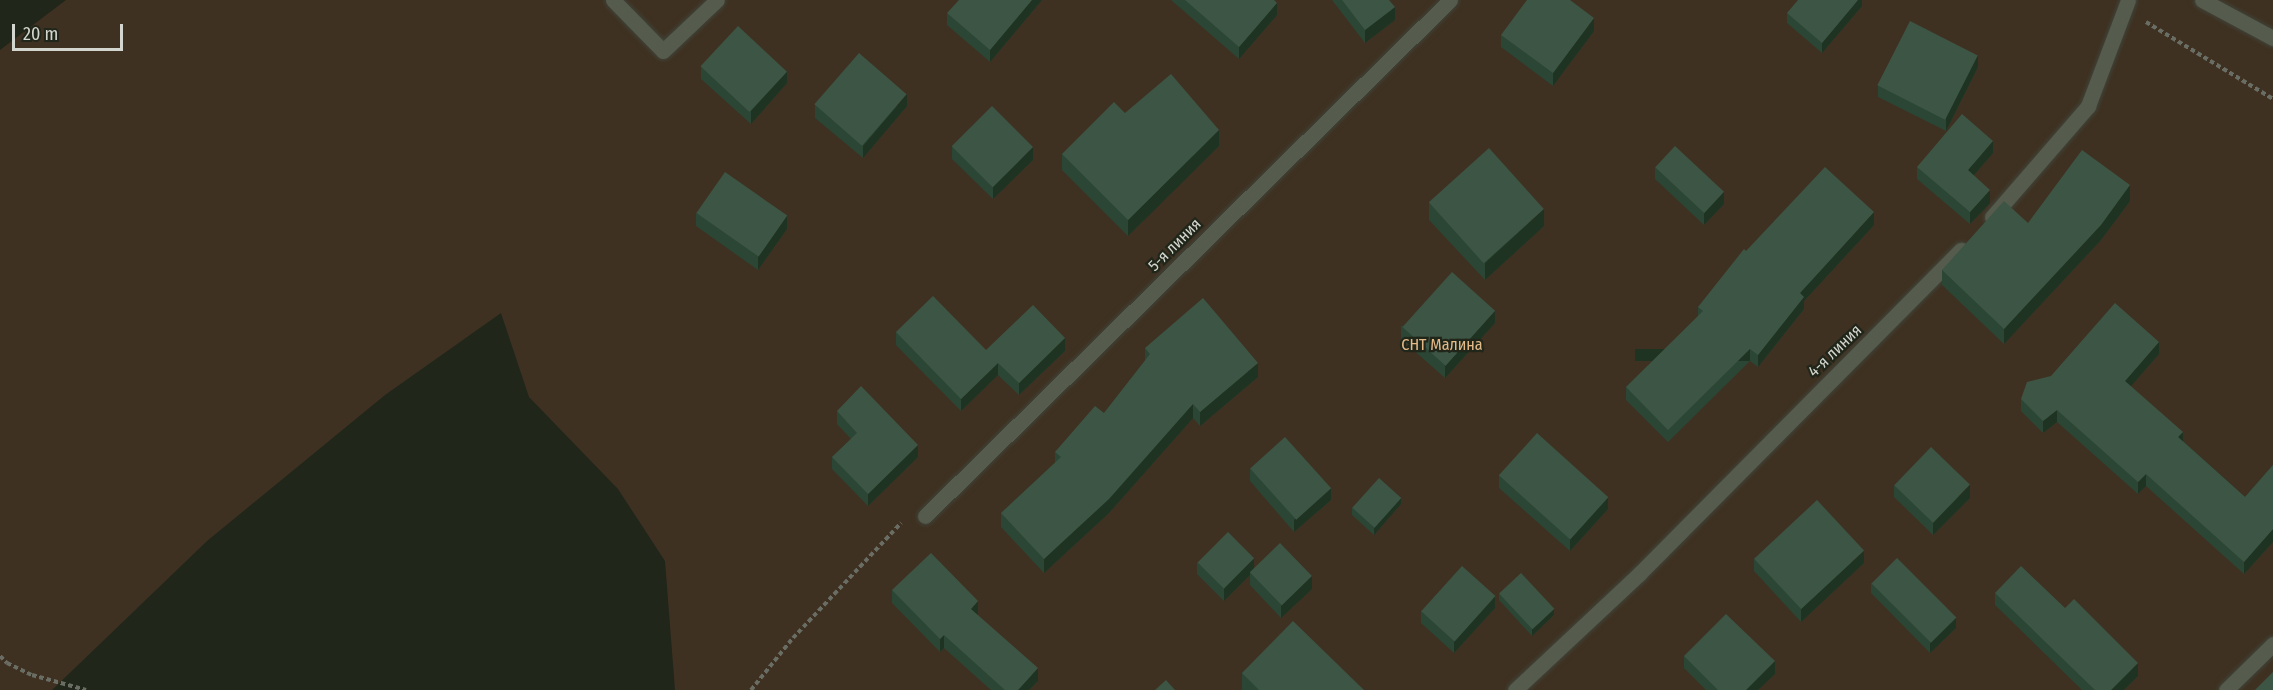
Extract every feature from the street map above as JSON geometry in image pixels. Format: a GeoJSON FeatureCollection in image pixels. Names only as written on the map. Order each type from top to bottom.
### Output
{"type":"FeatureCollection","features":[{"type":"Feature","properties":{"kind":"street"},"geometry":{"type":"LineString","coordinates":[[613,0],[663,51],[717,0]]}},
{"type":"Feature","properties":{"kind":"street","name":"5-я линия"},"geometry":{"type":"LineString","coordinates":[[925,516],[1450,0]]}},
{"type":"Feature","properties":{"kind":"street"},"geometry":{"type":"LineString","coordinates":[[2202,0],[2273,38]]}},
{"type":"Feature","properties":{"kind":"street","name":"4-я линия"},"geometry":{"type":"LineString","coordinates":[[1515,690],[1639,574],[1975,235],[2044,160],[2088,106],[2126,4]]}},
{"type":"Feature","properties":{"kind":"street"},"geometry":{"type":"LineString","coordinates":[[2226,690],[2273,644]]}},
{"type":"Feature","properties":{"kind":"path"},"geometry":{"type":"LineString","coordinates":[[2126,4],[2273,99]]}},
{"type":"Feature","properties":{"kind":"path"},"geometry":{"type":"LineString","coordinates":[[751,690],[793,639],[852,578],[887,535],[900,524],[925,516]]}},
{"type":"Feature","properties":{"kind":"path"},"geometry":{"type":"LineString","coordinates":[[0,656],[7,663],[32,675],[86,690]]}},
{"type":"Feature","properties":{"kind":"green space","name":"СНТ Малина"},"geometry":{"type":"Polygon","coordinates":[[[66,0],[2273,0],[2273,690],[675,690],[665,561],[618,489],[529,397],[501,313],[385,395],[207,541],[52,690],[0,690],[0,50],[66,0]]]}},
{"type":"Feature","properties":{"kind":"building"},"geometry":{"type":"Polygon","coordinates":[[[959,0],[1032,0],[990,50],[947,13],[959,0]]]}},
{"type":"Feature","properties":{"kind":"building"},"geometry":{"type":"Polygon","coordinates":[[[1185,0],[1274,0],[1277,3],[1239,47],[1185,0]]]}},
{"type":"Feature","properties":{"kind":"building"},"geometry":{"type":"Polygon","coordinates":[[[1342,0],[1389,0],[1395,7],[1365,30],[1342,0]]]}},
{"type":"Feature","properties":{"kind":"building"},"geometry":{"type":"Polygon","coordinates":[[[1527,0],[1570,0],[1594,18],[1553,73],[1501,35],[1527,0]]]}},
{"type":"Feature","properties":{"kind":"building"},"geometry":{"type":"Polygon","coordinates":[[[1798,0],[1858,0],[1822,43],[1787,13],[1798,0]]]}},
{"type":"Feature","properties":{"kind":"building"},"geometry":{"type":"Polygon","coordinates":[[[1910,21],[1978,56],[1945,120],[1877,85],[1910,21]]]}},
{"type":"Feature","properties":{"kind":"building"},"geometry":{"type":"Polygon","coordinates":[[[738,26],[787,72],[749,112],[700,66],[738,26]]]}},
{"type":"Feature","properties":{"kind":"building"},"geometry":{"type":"Polygon","coordinates":[[[859,53],[907,94],[862,146],[814,104],[859,53]]]}},
{"type":"Feature","properties":{"kind":"building"},"geometry":{"type":"Polygon","coordinates":[[[1171,74],[1219,130],[1128,220],[1062,154],[1114,102],[1125,113],[1171,74]]]}},
{"type":"Feature","properties":{"kind":"building"},"geometry":{"type":"Polygon","coordinates":[[[992,106],[1033,147],[993,187],[952,146],[992,106]]]}},
{"type":"Feature","properties":{"kind":"building"},"geometry":{"type":"Polygon","coordinates":[[[1962,114],[1993,141],[1968,170],[1990,190],[1970,212],[1917,167],[1962,114]]]}},
{"type":"Feature","properties":{"kind":"building"},"geometry":{"type":"Polygon","coordinates":[[[1675,146],[1724,192],[1704,213],[1655,167],[1675,146]]]}},
{"type":"Feature","properties":{"kind":"building"},"geometry":{"type":"Polygon","coordinates":[[[1489,148],[1544,209],[1484,263],[1429,202],[1489,148]]]}},
{"type":"Feature","properties":{"kind":"building"},"geometry":{"type":"Polygon","coordinates":[[[2082,150],[2130,185],[2101,225],[2004,329],[1942,270],[2004,201],[2028,223],[2082,150]]]}},
{"type":"Feature","properties":{"kind":"building"},"geometry":{"type":"Polygon","coordinates":[[[1825,167],[1874,212],[1800,293],[1804,297],[1758,355],[1750,349],[1668,430],[1626,387],[1703,311],[1698,307],[1744,249],[1746,251],[1825,167]]]}},
{"type":"Feature","properties":{"kind":"building"},"geometry":{"type":"Polygon","coordinates":[[[725,172],[787,216],[759,257],[696,213],[725,172]]]}},
{"type":"Feature","properties":{"kind":"building"},"geometry":{"type":"Polygon","coordinates":[[[1452,272],[1495,311],[1446,366],[1402,327],[1452,272]]]}},
{"type":"Feature","properties":{"kind":"building"},"geometry":{"type":"Polygon","coordinates":[[[933,296],[986,350],[1033,305],[1065,338],[1019,383],[998,363],[961,399],[896,332],[933,296]]]}},
{"type":"Feature","properties":{"kind":"building"},"geometry":{"type":"Polygon","coordinates":[[[1203,298],[1258,363],[1200,412],[1193,404],[1109,499],[1044,559],[1001,513],[1061,457],[1055,452],[1095,406],[1104,413],[1150,354],[1145,348],[1203,298]]]}},
{"type":"Feature","properties":{"kind":"building"},"geometry":{"type":"Polygon","coordinates":[[[2115,303],[2159,342],[2125,381],[2183,432],[2178,437],[2245,497],[2273,465],[2273,529],[2244,562],[2146,474],[2138,482],[2057,410],[2043,421],[2021,399],[2027,382],[2051,376],[2115,303]]]}},
{"type":"Feature","properties":{"kind":"building"},"geometry":{"type":"Polygon","coordinates":[[[861,386],[918,445],[868,494],[832,457],[857,433],[837,411],[861,386]]]}},
{"type":"Feature","properties":{"kind":"building"},"geometry":{"type":"Polygon","coordinates":[[[1537,433],[1608,497],[1570,540],[1499,475],[1537,433]]]}},
{"type":"Feature","properties":{"kind":"building"},"geometry":{"type":"Polygon","coordinates":[[[1285,437],[1331,488],[1296,520],[1250,468],[1285,437]]]}},
{"type":"Feature","properties":{"kind":"building"},"geometry":{"type":"Polygon","coordinates":[[[1931,447],[1970,485],[1933,523],[1894,485],[1931,447]]]}},
{"type":"Feature","properties":{"kind":"building"},"geometry":{"type":"Polygon","coordinates":[[[1379,478],[1401,498],[1375,528],[1352,508],[1379,478]]]}},
{"type":"Feature","properties":{"kind":"building"},"geometry":{"type":"Polygon","coordinates":[[[1817,500],[1864,550],[1801,609],[1754,559],[1817,500]]]}},
{"type":"Feature","properties":{"kind":"building"},"geometry":{"type":"Polygon","coordinates":[[[1228,532],[1254,558],[1224,589],[1198,562],[1228,532]]]}},
{"type":"Feature","properties":{"kind":"building"},"geometry":{"type":"Polygon","coordinates":[[[1280,543],[1312,576],[1282,605],[1250,572],[1280,543]]]}},
{"type":"Feature","properties":{"kind":"building"},"geometry":{"type":"Polygon","coordinates":[[[931,553],[978,601],[971,609],[1038,668],[1018,690],[1005,690],[944,635],[940,639],[892,590],[931,553]]]}},
{"type":"Feature","properties":{"kind":"building"},"geometry":{"type":"Polygon","coordinates":[[[1897,558],[1956,617],[1931,643],[1872,583],[1897,558]]]}},
{"type":"Feature","properties":{"kind":"building"},"geometry":{"type":"Polygon","coordinates":[[[1462,566],[1495,596],[1455,641],[1421,611],[1462,566]]]}},
{"type":"Feature","properties":{"kind":"building"},"geometry":{"type":"Polygon","coordinates":[[[2021,566],[2065,608],[2074,599],[2138,663],[2111,690],[2095,690],[1995,593],[2021,566]]]}},
{"type":"Feature","properties":{"kind":"building"},"geometry":{"type":"Polygon","coordinates":[[[1521,573],[1554,609],[1532,629],[1499,593],[1521,573]]]}},
{"type":"Feature","properties":{"kind":"building"},"geometry":{"type":"Polygon","coordinates":[[[1726,614],[1775,661],[1746,690],[1718,690],[1684,656],[1726,614]]]}},
{"type":"Feature","properties":{"kind":"building"},"geometry":{"type":"Polygon","coordinates":[[[1293,621],[1364,690],[1259,690],[1242,673],[1293,621]]]}},
{"type":"Feature","properties":{"kind":"building"},"geometry":{"type":"Polygon","coordinates":[[[2273,672],[2273,690],[2255,690],[2273,672]]]}},
{"type":"Feature","properties":{"kind":"building"},"geometry":{"type":"Polygon","coordinates":[[[1166,680],[1175,690],[1155,690],[1166,680]]]}}]}
